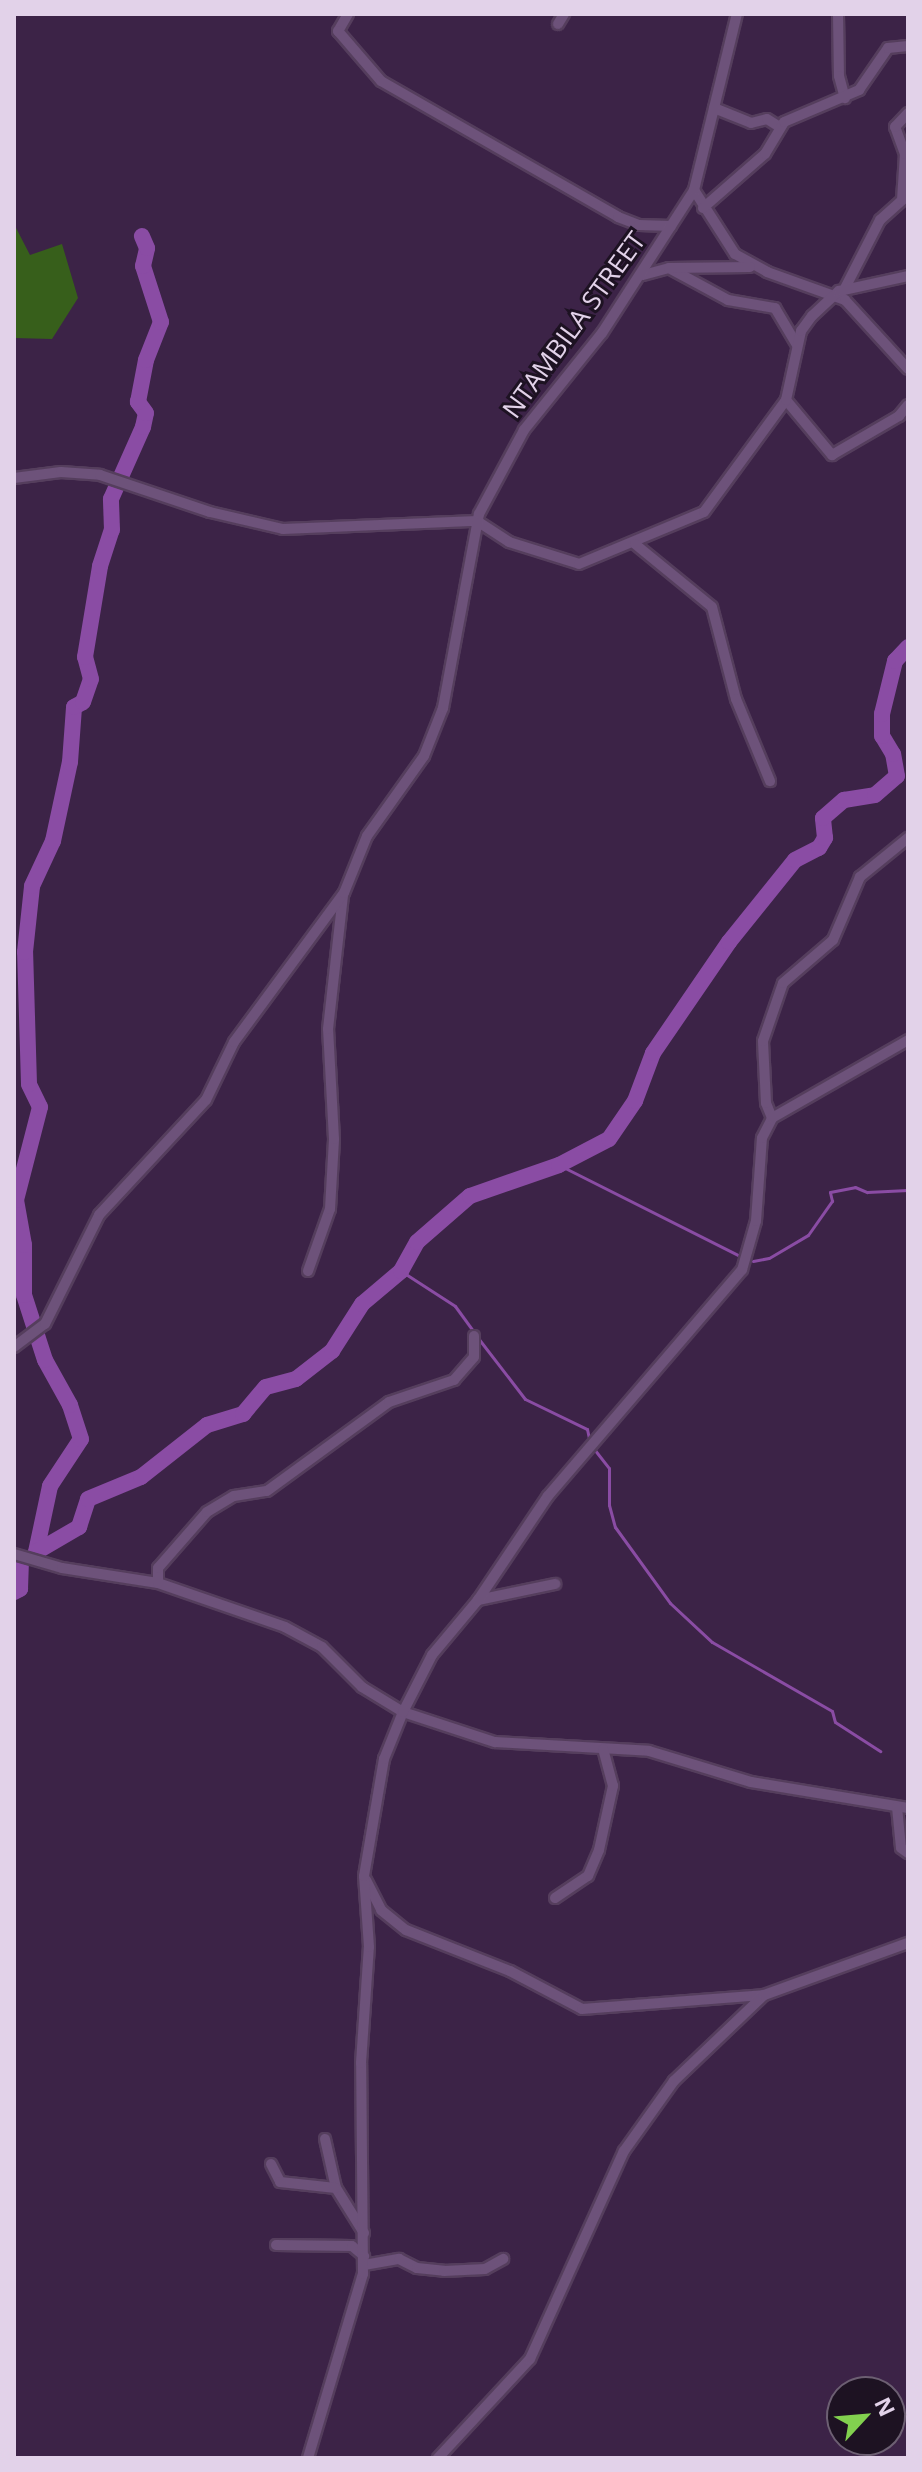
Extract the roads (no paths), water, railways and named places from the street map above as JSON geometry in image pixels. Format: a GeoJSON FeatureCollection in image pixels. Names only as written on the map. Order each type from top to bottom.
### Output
{"type":"FeatureCollection","features":[{"type":"Feature","properties":{"kind":"street"},"geometry":{"type":"LineString","coordinates":[[348,14],[338,31],[343,41],[394,90],[618,217],[639,225],[671,226]]}},
{"type":"Feature","properties":{"kind":"street","name":"NTAMBILA STREET"},"geometry":{"type":"LineString","coordinates":[[344,893],[367,836],[424,756],[440,721],[477,521],[524,430],[643,275],[694,190],[737,14]]}},
{"type":"Feature","properties":{"kind":"street"},"geometry":{"type":"LineString","coordinates":[[838,14],[839,76],[845,98]]}},
{"type":"Feature","properties":{"kind":"street"},"geometry":{"type":"LineString","coordinates":[[703,208],[765,154],[780,127],[804,111],[845,98],[868,81],[888,48],[908,46]]}},
{"type":"Feature","properties":{"kind":"street"},"geometry":{"type":"LineString","coordinates":[[714,108],[751,123],[767,119],[780,127]]}},
{"type":"Feature","properties":{"kind":"street"},"geometry":{"type":"LineString","coordinates":[[14,478],[61,472],[100,475],[225,517],[283,529],[477,521],[509,542],[568,564],[635,544],[704,512],[786,400],[797,345],[805,324],[840,292],[880,220],[902,200],[905,154],[895,127],[908,113]]}},
{"type":"Feature","properties":{"kind":"street"},"geometry":{"type":"LineString","coordinates":[[694,190],[735,254],[756,267],[840,292],[908,276]]}},
{"type":"Feature","properties":{"kind":"street"},"geometry":{"type":"LineString","coordinates":[[643,275],[669,268],[756,267]]}},
{"type":"Feature","properties":{"kind":"street"},"geometry":{"type":"LineString","coordinates":[[669,268],[728,300],[775,308],[797,345]]}},
{"type":"Feature","properties":{"kind":"street"},"geometry":{"type":"LineString","coordinates":[[840,292],[908,369]]}},
{"type":"Feature","properties":{"kind":"street"},"geometry":{"type":"LineString","coordinates":[[786,400],[832,455],[899,416],[908,405]]}},
{"type":"Feature","properties":{"kind":"street"},"geometry":{"type":"LineString","coordinates":[[635,544],[712,607],[736,699],[770,781]]}},
{"type":"Feature","properties":{"kind":"street"},"geometry":{"type":"LineString","coordinates":[[772,1118],[766,1103],[763,1041],[783,983],[833,940],[860,877],[908,838]]}},
{"type":"Feature","properties":{"kind":"street"},"geometry":{"type":"LineString","coordinates":[[308,1271],[330,1209],[334,1139],[328,1029],[344,893]]}},
{"type":"Feature","properties":{"kind":"street"},"geometry":{"type":"LineString","coordinates":[[14,1347],[45,1324],[99,1215],[206,1100],[254,1011],[344,893]]}},
{"type":"Feature","properties":{"kind":"street"},"geometry":{"type":"LineString","coordinates":[[308,2458],[364,2260],[361,2063],[369,1947],[364,1876],[384,1759],[403,1712],[432,1655],[478,1600],[590,1443],[742,1270],[756,1221],[762,1138],[772,1118],[908,1040]]}},
{"type":"Feature","properties":{"kind":"street"},"geometry":{"type":"LineString","coordinates":[[158,1583],[158,1568],[207,1512],[234,1496],[267,1491],[287,1472],[389,1402],[454,1380],[474,1357],[474,1336]]}},
{"type":"Feature","properties":{"kind":"street"},"geometry":{"type":"LineString","coordinates":[[14,1554],[62,1568],[158,1583],[309,1637],[362,1687],[403,1712],[495,1742],[649,1751],[751,1782],[902,1807],[901,1848],[908,1853]]}},
{"type":"Feature","properties":{"kind":"street"},"geometry":{"type":"LineString","coordinates":[[478,1600],[555,1584]]}},
{"type":"Feature","properties":{"kind":"street"},"geometry":{"type":"LineString","coordinates":[[555,1898],[588,1876],[599,1850],[613,1786],[603,1749]]}},
{"type":"Feature","properties":{"kind":"street"},"geometry":{"type":"LineString","coordinates":[[364,1876],[381,1910],[406,1930],[510,1971],[582,2009],[764,1995],[908,1943]]}},
{"type":"Feature","properties":{"kind":"street"},"geometry":{"type":"LineString","coordinates":[[438,2458],[530,2359],[624,2151],[646,2115],[710,2044],[764,1995]]}},
{"type":"Feature","properties":{"kind":"street"},"geometry":{"type":"LineString","coordinates":[[325,2139],[336,2188],[365,2235]]}},
{"type":"Feature","properties":{"kind":"street"},"geometry":{"type":"LineString","coordinates":[[271,2164],[280,2182],[336,2188]]}},
{"type":"Feature","properties":{"kind":"street"},"geometry":{"type":"LineString","coordinates":[[276,2245],[352,2246],[364,2260]]}},
{"type":"Feature","properties":{"kind":"street"},"geometry":{"type":"LineString","coordinates":[[364,2260],[399,2259],[417,2268],[444,2271],[485,2269],[503,2259]]}},
{"type":"Feature","properties":{"kind":"waterway"},"geometry":{"type":"LineString","coordinates":[[36,1552],[50,1486],[81,1439],[70,1405],[45,1360],[24,1295],[24,1245],[16,1200],[40,1107],[29,1084],[25,952],[32,886],[53,841],[70,762],[74,707],[83,702],[91,679],[85,657],[100,566],[112,530],[111,499],[143,427],[146,413],[138,402],[146,360],[161,322],[143,266],[147,248],[142,236]]}},
{"type":"Feature","properties":{"kind":"waterway"},"geometry":{"type":"LineString","coordinates":[[36,1552],[79,1527],[88,1499],[141,1477],[207,1425],[243,1414],[266,1387],[296,1379],[332,1351],[362,1304],[401,1271],[417,1242],[470,1196],[559,1165],[609,1139],[635,1101],[653,1053],[729,942],[795,860],[819,848],[825,838],[823,818],[844,800],[875,795],[897,776],[893,754],[882,736],[882,714],[895,661],[908,647]]}},
{"type":"Feature","properties":{"kind":"waterway"},"geometry":{"type":"LineString","coordinates":[[559,1165],[742,1257]]}},
{"type":"Feature","properties":{"kind":"waterway"},"geometry":{"type":"LineString","coordinates":[[753,1261],[769,1258],[808,1235],[832,1201],[830,1192],[855,1187],[867,1192],[908,1190]]}},
{"type":"Feature","properties":{"kind":"waterway"},"geometry":{"type":"LineString","coordinates":[[401,1271],[455,1306],[474,1332]]}},
{"type":"Feature","properties":{"kind":"waterway"},"geometry":{"type":"LineString","coordinates":[[478,1338],[525,1399],[587,1429],[590,1443]]}},
{"type":"Feature","properties":{"kind":"waterway"},"geometry":{"type":"LineString","coordinates":[[594,1449],[609,1468],[609,1505],[615,1527],[670,1603],[712,1642],[832,1711],[835,1722],[880,1751]]}},
{"type":"Feature","properties":{"kind":"waterway"},"geometry":{"type":"LineString","coordinates":[[14,1592],[20,1589],[21,1566]]}}]}
